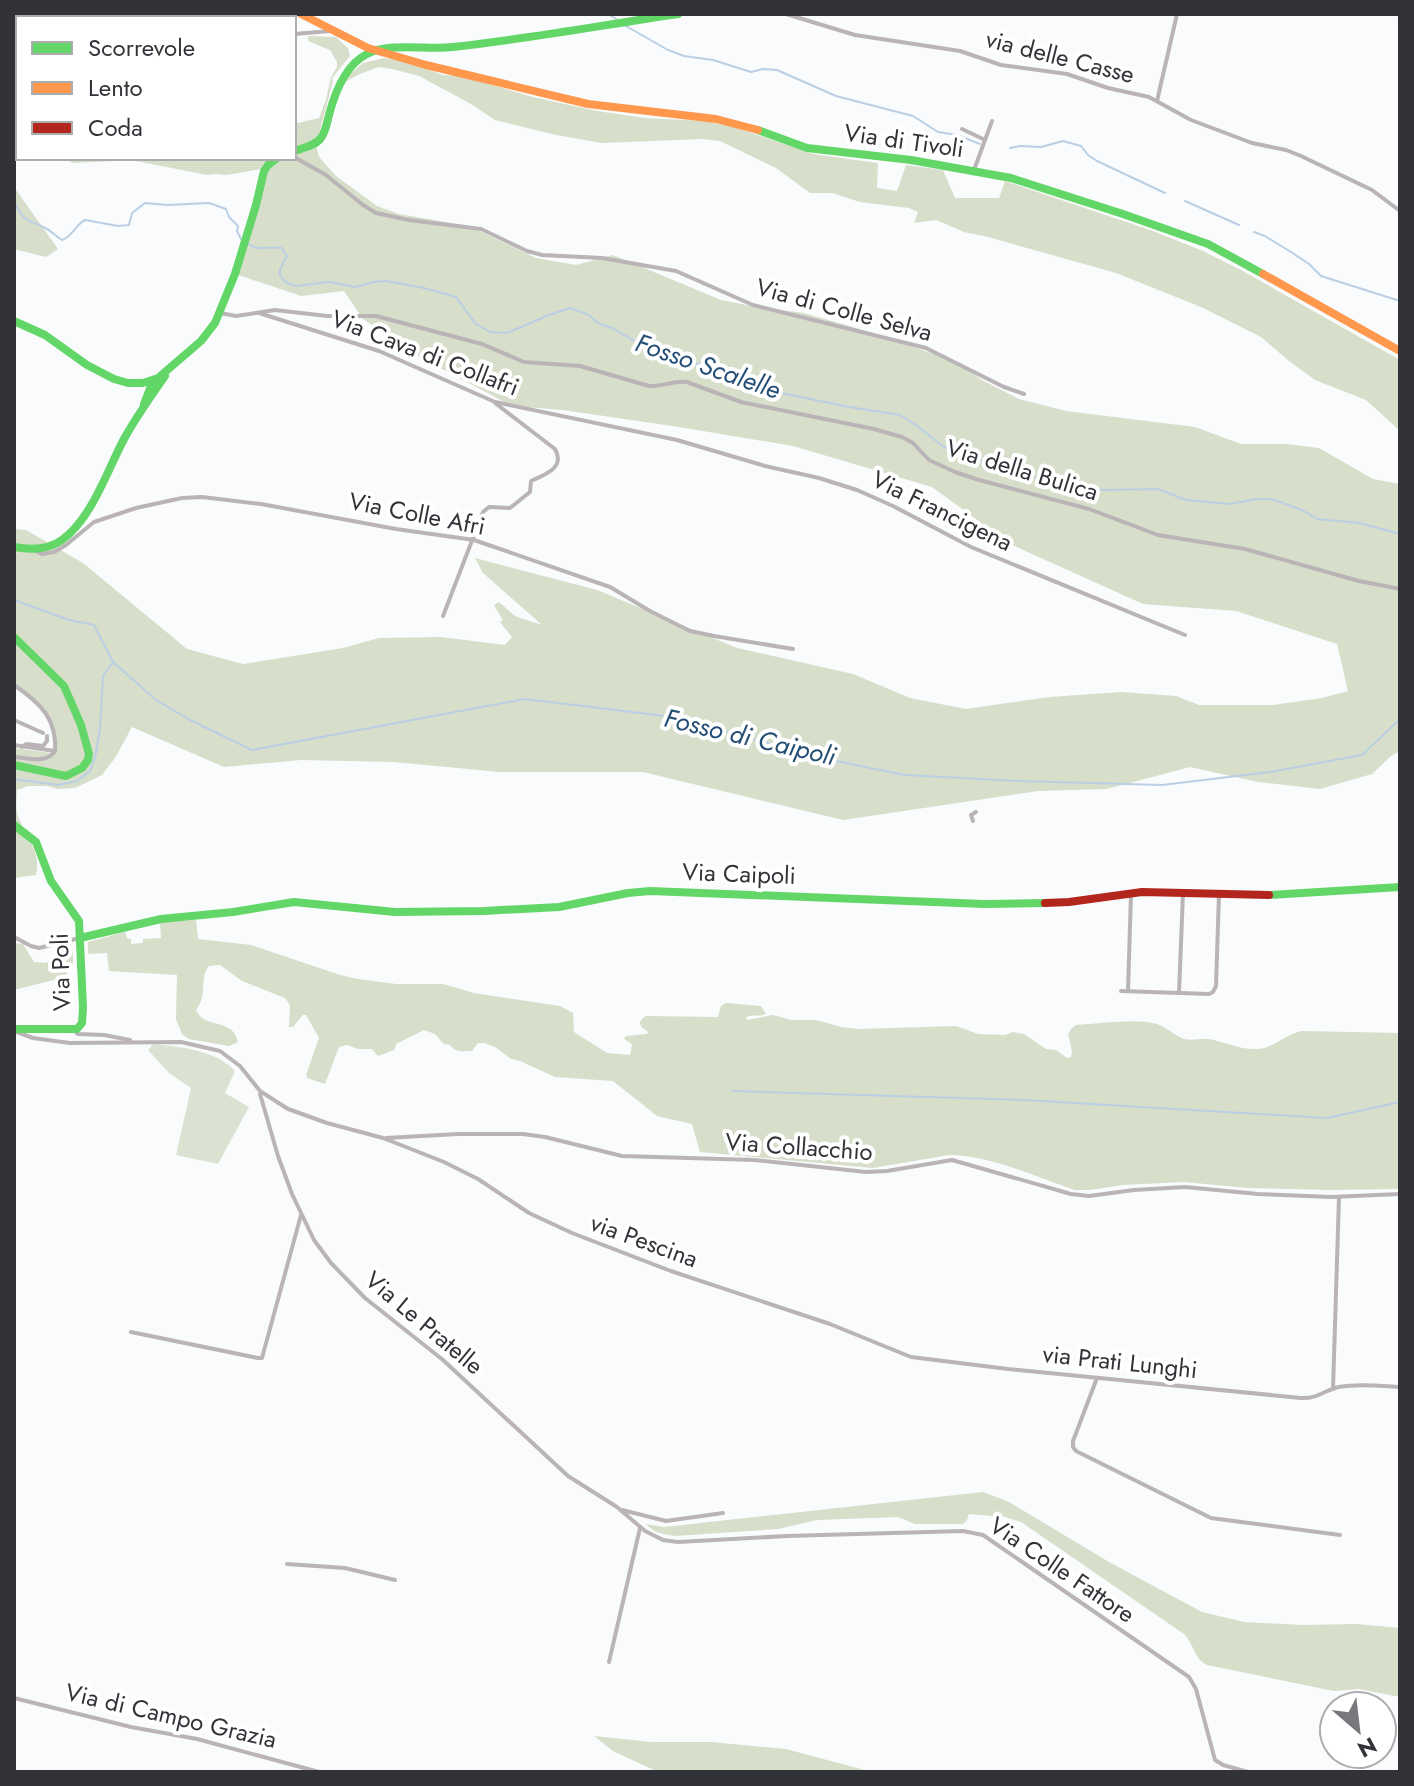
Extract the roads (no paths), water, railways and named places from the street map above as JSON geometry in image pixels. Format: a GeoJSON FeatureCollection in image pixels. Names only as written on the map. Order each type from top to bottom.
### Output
{"type":"FeatureCollection","features":[{"type":"Feature","properties":{"kind":"street","name":"Via di Tivoli"},"geometry":{"type":"LineString","coordinates":[[301,14],[359,45],[426,65],[588,104],[731,122],[807,148],[974,170],[1025,182],[1208,244],[1400,351]]}},
{"type":"Feature","properties":{"kind":"street"},"geometry":{"type":"LineString","coordinates":[[296,150],[319,141],[342,79],[364,56],[376,50],[454,47],[678,14]]}},
{"type":"Feature","properties":{"kind":"street","name":"via delle Casse"},"geometry":{"type":"LineString","coordinates":[[786,14],[855,35],[951,49],[1010,67],[1069,75],[1146,96],[1191,120],[1252,143],[1301,156],[1376,193],[1400,211]]}},
{"type":"Feature","properties":{"kind":"street"},"geometry":{"type":"LineString","coordinates":[[1157,101],[1177,14]]}},
{"type":"Feature","properties":{"kind":"street"},"geometry":{"type":"LineString","coordinates":[[296,34],[334,30]]}},
{"type":"Feature","properties":{"kind":"street"},"geometry":{"type":"LineString","coordinates":[[974,170],[992,121]]}},
{"type":"Feature","properties":{"kind":"street"},"geometry":{"type":"LineString","coordinates":[[962,129],[985,140]]}},
{"type":"Feature","properties":{"kind":"street","name":"Via di Colle Selva"},"geometry":{"type":"LineString","coordinates":[[296,158],[326,175],[376,213],[481,229],[542,255],[602,258],[680,272],[753,305],[926,348],[1024,394]]}},
{"type":"Feature","properties":{"kind":"street"},"geometry":{"type":"LineString","coordinates":[[139,415],[146,396],[172,367],[205,338],[220,313],[235,274],[264,171],[274,160]]}},
{"type":"Feature","properties":{"kind":"street","name":"Via della Bulica"},"geometry":{"type":"LineString","coordinates":[[220,313],[233,316],[280,310],[323,316],[376,316],[482,344],[527,363],[580,366],[652,386],[687,382],[741,402],[904,438],[929,460],[955,472],[1089,509],[1153,533],[1245,549],[1353,580],[1400,589]]}},
{"type":"Feature","properties":{"kind":"street","name":"Via Cava di Collafri"},"geometry":{"type":"LineString","coordinates":[[257,312],[379,351],[495,402],[677,440]]}},
{"type":"Feature","properties":{"kind":"street"},"geometry":{"type":"LineString","coordinates":[[14,321],[45,335],[105,376],[155,385]]}},
{"type":"Feature","properties":{"kind":"street"},"geometry":{"type":"LineString","coordinates":[[136,384],[146,396]]}},
{"type":"Feature","properties":{"kind":"street"},"geometry":{"type":"LineString","coordinates":[[14,547],[45,547],[59,541],[75,527],[155,385]]}},
{"type":"Feature","properties":{"kind":"street"},"geometry":{"type":"LineString","coordinates":[[443,616],[484,510],[489,507],[505,509],[514,505],[530,492],[530,482],[551,471],[558,460],[555,449],[500,409],[495,402]]}},
{"type":"Feature","properties":{"kind":"street","name":"Via Francigena"},"geometry":{"type":"LineString","coordinates":[[677,440],[861,491],[977,550],[1185,635]]}},
{"type":"Feature","properties":{"kind":"street","name":"Via Colle Afri"},"geometry":{"type":"LineString","coordinates":[[32,549],[42,554],[54,552],[94,522],[136,508],[195,497],[274,505],[396,529],[474,540],[610,587],[688,630],[793,649]]}},
{"type":"Feature","properties":{"kind":"street"},"geometry":{"type":"LineString","coordinates":[[14,637],[64,686],[87,740],[89,754],[82,768],[66,776],[14,765]]}},
{"type":"Feature","properties":{"kind":"street"},"geometry":{"type":"LineString","coordinates":[[14,685],[35,700],[47,715],[54,730],[55,751],[46,759],[14,757]]}},
{"type":"Feature","properties":{"kind":"street"},"geometry":{"type":"LineString","coordinates":[[14,720],[45,734],[47,741],[43,746],[26,744],[22,747]]}},
{"type":"Feature","properties":{"kind":"street"},"geometry":{"type":"LineString","coordinates":[[14,745],[55,751]]}},
{"type":"Feature","properties":{"kind":"street"},"geometry":{"type":"LineString","coordinates":[[973,821],[971,815],[976,812]]}},
{"type":"Feature","properties":{"kind":"street","name":"Via Poli"},"geometry":{"type":"LineString","coordinates":[[14,825],[36,842],[51,881],[78,918],[81,927],[83,1015],[81,1025],[74,1029],[14,1030]]}},
{"type":"Feature","properties":{"kind":"street","name":"Via Caipoli"},"geometry":{"type":"LineString","coordinates":[[80,938],[161,919],[299,902],[408,912],[552,908],[650,891],[978,904],[1062,902],[1131,892],[1278,895],[1400,887]]}},
{"type":"Feature","properties":{"kind":"street"},"geometry":{"type":"LineString","coordinates":[[1128,991],[1131,892]]}},
{"type":"Feature","properties":{"kind":"street"},"geometry":{"type":"LineString","coordinates":[[1179,993],[1183,893]]}},
{"type":"Feature","properties":{"kind":"street"},"geometry":{"type":"LineString","coordinates":[[1121,991],[1213,992],[1216,986],[1219,894]]}},
{"type":"Feature","properties":{"kind":"street"},"geometry":{"type":"LineString","coordinates":[[14,937],[39,948],[80,938]]}},
{"type":"Feature","properties":{"kind":"street"},"geometry":{"type":"LineString","coordinates":[[74,1029],[78,1034],[107,1035],[137,1042]]}},
{"type":"Feature","properties":{"kind":"street"},"geometry":{"type":"LineString","coordinates":[[14,1030],[29,1037],[63,1043],[184,1042],[223,1052],[240,1066],[260,1091],[291,1111],[383,1138]]}},
{"type":"Feature","properties":{"kind":"street","name":"Via Le Pratelle"},"geometry":{"type":"LineString","coordinates":[[260,1091],[278,1156],[301,1215],[326,1257],[365,1298],[443,1360],[568,1476],[620,1509],[640,1528]]}},
{"type":"Feature","properties":{"kind":"street","name":"Via Collacchio"},"geometry":{"type":"LineString","coordinates":[[383,1138],[523,1134],[622,1156],[754,1160],[866,1172],[952,1160],[1080,1196],[1185,1187],[1339,1197],[1400,1194]]}},
{"type":"Feature","properties":{"kind":"street","name":"via Pescina"},"geometry":{"type":"LineString","coordinates":[[383,1138],[465,1171],[529,1213],[562,1229],[663,1268],[830,1324],[903,1355]]}},
{"type":"Feature","properties":{"kind":"street"},"geometry":{"type":"LineString","coordinates":[[1333,1389],[1339,1197]]}},
{"type":"Feature","properties":{"kind":"street"},"geometry":{"type":"LineString","coordinates":[[131,1332],[262,1358],[301,1215]]}},
{"type":"Feature","properties":{"kind":"street","name":"via Prati Lunghi"},"geometry":{"type":"LineString","coordinates":[[903,1355],[924,1360],[1309,1398],[1350,1386],[1400,1387]]}},
{"type":"Feature","properties":{"kind":"street"},"geometry":{"type":"LineString","coordinates":[[1097,1378],[1072,1442],[1076,1451],[1211,1518],[1340,1535]]}},
{"type":"Feature","properties":{"kind":"street"},"geometry":{"type":"LineString","coordinates":[[620,1509],[666,1521],[723,1513]]}},
{"type":"Feature","properties":{"kind":"street"},"geometry":{"type":"LineString","coordinates":[[609,1662],[640,1528]]}},
{"type":"Feature","properties":{"kind":"street","name":"Via Colle Fattore"},"geometry":{"type":"LineString","coordinates":[[640,1528],[657,1537],[678,1542],[963,1531],[983,1535],[1187,1675],[1196,1689],[1215,1760],[1221,1765],[1248,1772]]}},
{"type":"Feature","properties":{"kind":"street"},"geometry":{"type":"LineString","coordinates":[[287,1564],[351,1569],[395,1580]]}},
{"type":"Feature","properties":{"kind":"street","name":"Via di Campo Grazia"},"geometry":{"type":"LineString","coordinates":[[14,1698],[131,1727],[189,1737],[319,1772]]}},
{"type":"Feature","properties":{"kind":"waterway"},"geometry":{"type":"LineString","coordinates":[[608,14],[616,19]]}},
{"type":"Feature","properties":{"kind":"waterway"},"geometry":{"type":"LineString","coordinates":[[626,26],[684,56],[713,60],[751,72],[777,70],[836,96],[913,116],[938,132],[980,144]]}},
{"type":"Feature","properties":{"kind":"waterway"},"geometry":{"type":"LineString","coordinates":[[1010,148],[1041,147],[1063,141],[1081,146],[1097,161],[1165,193]]}},
{"type":"Feature","properties":{"kind":"waterway"},"geometry":{"type":"LineString","coordinates":[[1185,201],[1239,225]]}},
{"type":"Feature","properties":{"kind":"waterway","name":"Fosso Scalelle"},"geometry":{"type":"LineString","coordinates":[[14,202],[27,220],[62,240],[85,220],[129,225],[132,213],[145,203],[209,203],[226,209],[238,226],[241,239]]}},
{"type":"Feature","properties":{"kind":"waterway"},"geometry":{"type":"LineString","coordinates":[[1254,232],[1291,252],[1321,276],[1400,301]]}},
{"type":"Feature","properties":{"kind":"waterway","name":"Fosso Scalelle"},"geometry":{"type":"LineString","coordinates":[[247,243],[259,248],[282,248],[287,256],[280,276],[287,283],[296,286],[329,282],[355,287],[386,281],[424,288],[456,297],[476,324],[490,332],[507,333],[570,308],[589,315],[598,323],[658,354],[746,376],[776,392],[900,415],[944,447],[1001,468],[1049,481],[1103,490],[1158,489],[1186,500],[1230,504],[1272,499],[1317,519],[1359,523],[1400,534]]}},
{"type":"Feature","properties":{"kind":"waterway","name":"Fosso di Caipoli"},"geometry":{"type":"LineString","coordinates":[[14,600],[69,620],[94,625],[113,662]]}},
{"type":"Feature","properties":{"kind":"waterway","name":"Fosso di Caipoli"},"geometry":{"type":"LineString","coordinates":[[14,779],[58,785],[77,781],[90,771],[100,729],[103,676],[113,662],[156,700],[252,750],[525,699],[673,717],[826,759],[905,775],[1162,785],[1270,772],[1362,755],[1400,719]]}},
{"type":"Feature","properties":{"kind":"waterway"},"geometry":{"type":"LineString","coordinates":[[732,1091],[1024,1100],[1327,1118],[1400,1102]]}}]}
